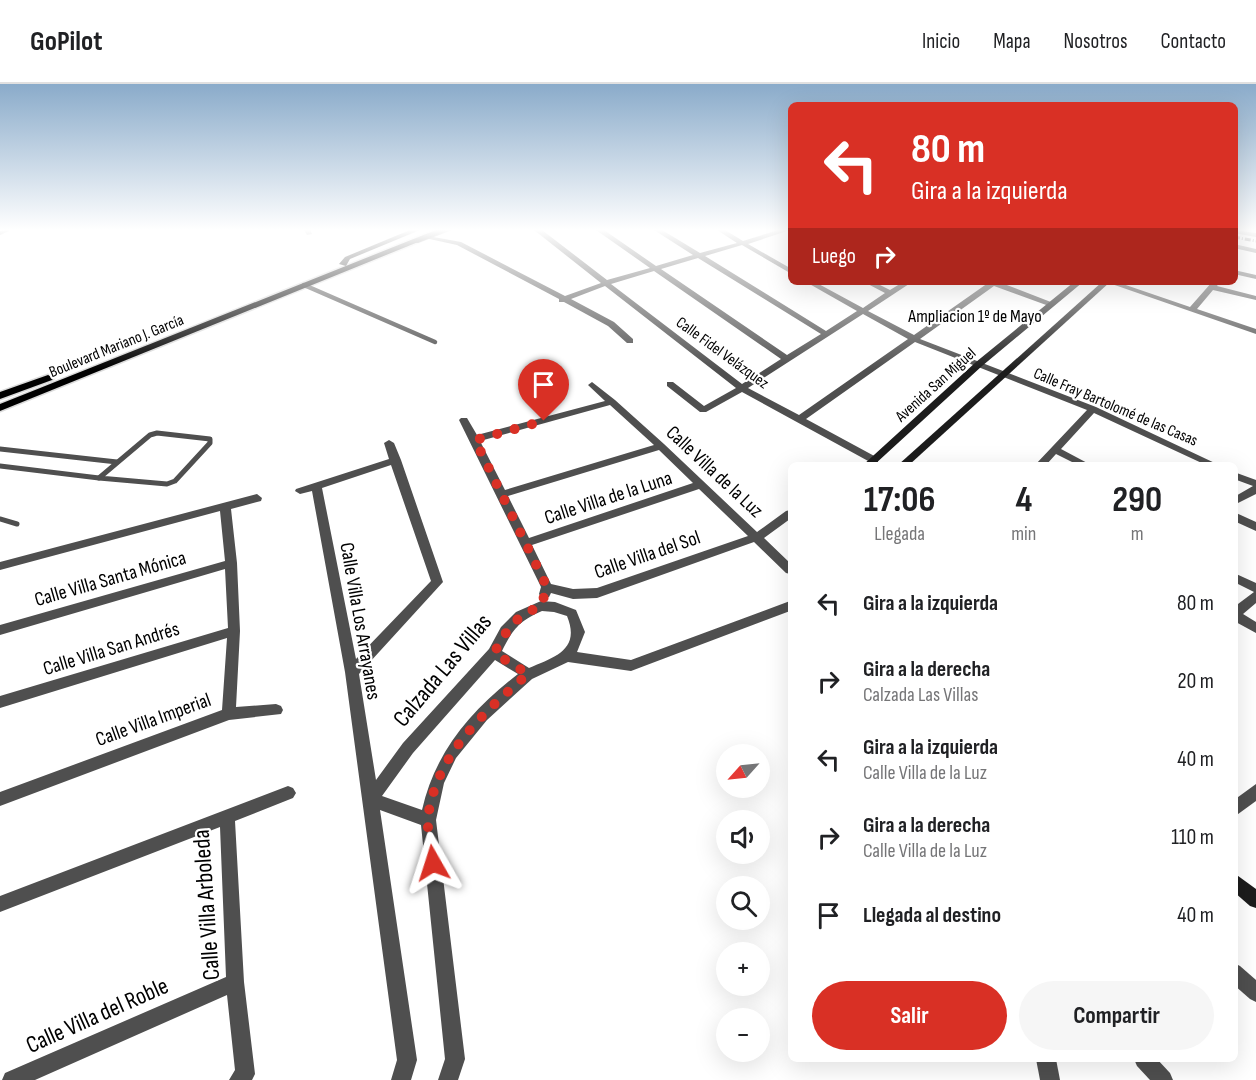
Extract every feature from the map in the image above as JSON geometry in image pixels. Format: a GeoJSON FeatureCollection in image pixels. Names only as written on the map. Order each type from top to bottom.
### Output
{"type":"FeatureCollection","features":[{"type":"Feature","properties":{"kind":"main road","name":"Boulevard Mariano J. García"},"geometry":{"type":"LineString","coordinates":[[0,408],[313,276]]}},
{"type":"Feature","properties":{"kind":"main road","name":"Boulevard Mariano J. García"},"geometry":{"type":"LineString","coordinates":[[0,396],[326,276]]}},
{"type":"Feature","properties":{"kind":"street"},"geometry":{"type":"LineString","coordinates":[[519,276],[611,324],[630,341]]}},
{"type":"Feature","properties":{"kind":"street","name":"Calle Fidel Velázquez"},"geometry":{"type":"LineString","coordinates":[[598,276],[742,388],[869,462]]}},
{"type":"Feature","properties":{"kind":"street"},"geometry":{"type":"LineString","coordinates":[[562,300],[606,283],[631,276]]}},
{"type":"Feature","properties":{"kind":"street"},"geometry":{"type":"LineString","coordinates":[[665,276],[787,359]]}},
{"type":"Feature","properties":{"kind":"street"},"geometry":{"type":"LineString","coordinates":[[732,276],[826,334]]}},
{"type":"Feature","properties":{"kind":"street","name":"Calle Fray Bartolomé de las Casas"},"geometry":{"type":"LineString","coordinates":[[815,285],[914,339],[1093,409],[1208,462]]}},
{"type":"Feature","properties":{"kind":"street"},"geometry":{"type":"LineString","coordinates":[[874,285],[890,293]]}},
{"type":"Feature","properties":{"kind":"street"},"geometry":{"type":"LineString","coordinates":[[670,384],[703,411],[903,285]]}},
{"type":"Feature","properties":{"kind":"street"},"geometry":{"type":"LineString","coordinates":[[799,420],[989,285]]}},
{"type":"Feature","properties":{"kind":"street"},"geometry":{"type":"LineString","coordinates":[[1001,285],[1052,304]]}},
{"type":"Feature","properties":{"kind":"street","name":"Avenida San Miguel"},"geometry":{"type":"LineString","coordinates":[[872,462],[979,364],[1075,285]]}},
{"type":"Feature","properties":{"kind":"street","name":"Avenida San Miguel"},"geometry":{"type":"LineString","coordinates":[[906,462],[1105,285]]}},
{"type":"Feature","properties":{"kind":"street"},"geometry":{"type":"LineString","coordinates":[[1117,285],[1256,332]]}},
{"type":"Feature","properties":{"kind":"street"},"geometry":{"type":"LineString","coordinates":[[1192,310],[1213,285]]}},
{"type":"Feature","properties":{"kind":"street"},"geometry":{"type":"LineString","coordinates":[[1217,285],[1256,298]]}},
{"type":"Feature","properties":{"kind":"street","name":"Calle Villa de la Luz"},"geometry":{"type":"LineString","coordinates":[[592,385],[702,484],[788,568]]}},
{"type":"Feature","properties":{"kind":"street"},"geometry":{"type":"LineString","coordinates":[[475,440],[612,402]]}},
{"type":"Feature","properties":{"kind":"street"},"geometry":{"type":"LineString","coordinates":[[1043,462],[1093,409]]}},
{"type":"Feature","properties":{"kind":"street"},"geometry":{"type":"LineString","coordinates":[[447,1080],[454,1059],[428,820],[433,791],[447,760],[490,707],[528,674],[552,666],[566,656],[577,640],[578,628],[572,613],[555,607],[541,606],[547,587],[464,420]]}},
{"type":"Feature","properties":{"kind":"street"},"geometry":{"type":"LineString","coordinates":[[352,672],[437,582],[389,443]]}},
{"type":"Feature","properties":{"kind":"street"},"geometry":{"type":"LineString","coordinates":[[502,494],[661,446]]}},
{"type":"Feature","properties":{"kind":"street"},"geometry":{"type":"LineString","coordinates":[[1055,450],[1080,462]]}},
{"type":"Feature","properties":{"kind":"street"},"geometry":{"type":"LineString","coordinates":[[300,491],[396,460]]}},
{"type":"Feature","properties":{"kind":"street"},"geometry":{"type":"LineString","coordinates":[[1238,477],[1256,487],[1238,499]]}},
{"type":"Feature","properties":{"kind":"street","name":"Calle Villa de la Luna"},"geometry":{"type":"LineString","coordinates":[[526,543],[702,484]]}},
{"type":"Feature","properties":{"kind":"street","name":"Calle Villa Los Arrayanes"},"geometry":{"type":"LineString","coordinates":[[316,486],[352,672],[371,799]]}},
{"type":"Feature","properties":{"kind":"street"},"geometry":{"type":"LineString","coordinates":[[0,566],[257,498]]}},
{"type":"Feature","properties":{"kind":"street","name":"Calle Villa Imperial"},"geometry":{"type":"LineString","coordinates":[[0,799],[229,714],[234,631],[231,563],[225,507]]}},
{"type":"Feature","properties":{"kind":"street","name":"Calle Villa del Sol"},"geometry":{"type":"LineString","coordinates":[[547,587],[573,594],[597,593],[758,537],[788,515]]}},
{"type":"Feature","properties":{"kind":"street"},"geometry":{"type":"LineString","coordinates":[[1238,518],[1256,527]]}},
{"type":"Feature","properties":{"kind":"street","name":"Calle Villa Santa Mónica"},"geometry":{"type":"LineString","coordinates":[[0,630],[231,563]]}},
{"type":"Feature","properties":{"kind":"street"},"geometry":{"type":"LineString","coordinates":[[1238,579],[1256,588]]}},
{"type":"Feature","properties":{"kind":"street"},"geometry":{"type":"LineString","coordinates":[[1238,611],[1256,596]]}},
{"type":"Feature","properties":{"kind":"street","name":"Calzada Las Villas"},"geometry":{"type":"LineString","coordinates":[[371,799],[408,748],[494,653],[506,631],[520,615],[541,606]]}},
{"type":"Feature","properties":{"kind":"street"},"geometry":{"type":"LineString","coordinates":[[566,656],[631,666],[788,607]]}},
{"type":"Feature","properties":{"kind":"street"},"geometry":{"type":"LineString","coordinates":[[1238,617],[1256,628]]}},
{"type":"Feature","properties":{"kind":"street","name":"Calle Villa San Andrés"},"geometry":{"type":"LineString","coordinates":[[0,702],[234,631]]}},
{"type":"Feature","properties":{"kind":"street"},"geometry":{"type":"LineString","coordinates":[[494,653],[528,674]]}},
{"type":"Feature","properties":{"kind":"street"},"geometry":{"type":"LineString","coordinates":[[229,714],[276,710]]}},
{"type":"Feature","properties":{"kind":"street"},"geometry":{"type":"LineString","coordinates":[[1238,806],[1256,790]]}},
{"type":"Feature","properties":{"kind":"street"},"geometry":{"type":"LineString","coordinates":[[227,817],[288,794]]}},
{"type":"Feature","properties":{"kind":"street"},"geometry":{"type":"LineString","coordinates":[[401,1080],[407,1060],[371,799],[428,820]]}},
{"type":"Feature","properties":{"kind":"street","name":"Calle Villa Arboleda"},"geometry":{"type":"LineString","coordinates":[[0,904],[227,817],[236,982],[245,1074],[239,1080]]}},
{"type":"Feature","properties":{"kind":"street"},"geometry":{"type":"LineString","coordinates":[[1238,884],[1256,900]]}},
{"type":"Feature","properties":{"kind":"street"},"geometry":{"type":"LineString","coordinates":[[1238,976],[1256,993]]}},
{"type":"Feature","properties":{"kind":"street","name":"Calle Villa del Roble"},"geometry":{"type":"LineString","coordinates":[[12,1080],[236,982]]}},
{"type":"Feature","properties":{"kind":"street"},"geometry":{"type":"LineString","coordinates":[[1047,1062],[1050,1080]]}},
{"type":"Feature","properties":{"kind":"street"},"geometry":{"type":"LineString","coordinates":[[1147,1062],[1163,1080]]}},
{"type":"Feature","properties":{"kind":"lane"},"geometry":{"type":"LineString","coordinates":[[304,285],[435,342]]}},
{"type":"Feature","properties":{"kind":"lane"},"geometry":{"type":"LineString","coordinates":[[0,466],[99,478],[143,483],[171,483],[210,443],[210,439],[157,433],[150,435],[99,478]]}},
{"type":"Feature","properties":{"kind":"lane"},"geometry":{"type":"LineString","coordinates":[[0,448],[117,462]]}},
{"type":"Feature","properties":{"kind":"lane"},"geometry":{"type":"LineString","coordinates":[[0,519],[16,524]]}},
{"type":"Feature","properties":{"kind":"district","name":"Ampliacion 1º de Mayo"},"geometry":{"type":"Point","coordinates":[975,316]}},
{"type":"Feature","properties":{"kind":"route"},"geometry":{"type":"LineString","coordinates":[[433,863],[428,820],[433,791],[447,760],[476,724],[490,707],[528,674],[494,653],[506,631],[520,615],[541,606],[547,587],[475,440],[544,421]]}}]}
